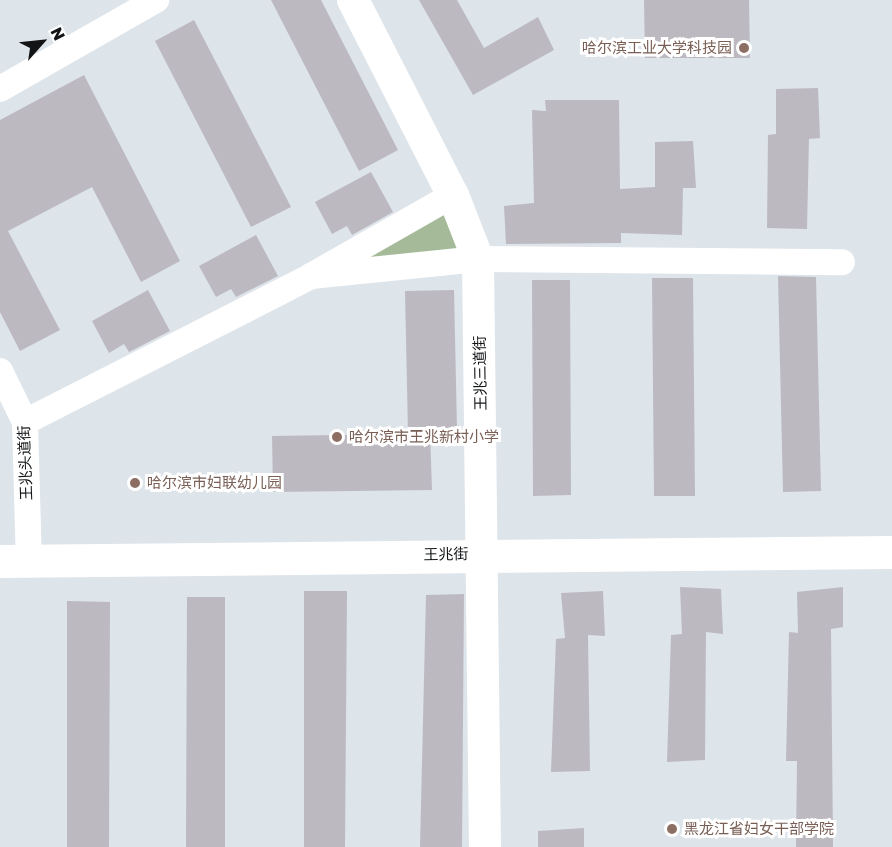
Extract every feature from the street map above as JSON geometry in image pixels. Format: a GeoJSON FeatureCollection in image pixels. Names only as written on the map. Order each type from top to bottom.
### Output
{"type":"FeatureCollection","features":[{"type":"Feature","properties":{"kind":"main road","name":"王兆街"},"geometry":{"type":"LineString","coordinates":[[14,561],[482,554],[892,552]]}},
{"type":"Feature","properties":{"kind":"street"},"geometry":{"type":"LineString","coordinates":[[0,89],[156,0]]}},
{"type":"Feature","properties":{"kind":"street","name":"王兆三道街"},"geometry":{"type":"LineString","coordinates":[[353,0],[453,195],[478,259],[485,847]]}},
{"type":"Feature","properties":{"kind":"street"},"geometry":{"type":"LineString","coordinates":[[25,422],[311,276],[453,195]]}},
{"type":"Feature","properties":{"kind":"street"},"geometry":{"type":"LineString","coordinates":[[311,276],[478,259],[842,262]]}},
{"type":"Feature","properties":{"kind":"street","name":"王兆头道街"},"geometry":{"type":"LineString","coordinates":[[0,371],[25,422],[14,561]]}},
{"type":"Feature","properties":{"kind":"green space"},"geometry":{"type":"Polygon","coordinates":[[[450,204],[478,259],[345,265],[450,204]]]}},
{"type":"Feature","properties":{"kind":"building"},"geometry":{"type":"Polygon","coordinates":[[[271,0],[321,0],[398,150],[359,171],[271,0]]]}},
{"type":"Feature","properties":{"kind":"building"},"geometry":{"type":"Polygon","coordinates":[[[419,0],[457,0],[484,48],[538,17],[554,50],[473,95],[419,0]]]}},
{"type":"Feature","properties":{"kind":"building"},"geometry":{"type":"Polygon","coordinates":[[[644,0],[749,0],[750,58],[645,58],[644,0]]]}},
{"type":"Feature","properties":{"kind":"building"},"geometry":{"type":"Polygon","coordinates":[[[194,20],[291,207],[251,227],[155,41],[194,20]]]}},
{"type":"Feature","properties":{"kind":"building"},"geometry":{"type":"Polygon","coordinates":[[[84,75],[180,261],[141,282],[92,187],[8,231],[60,330],[20,351],[0,312],[0,120],[84,75]]]}},
{"type":"Feature","properties":{"kind":"building"},"geometry":{"type":"Polygon","coordinates":[[[818,88],[820,138],[809,139],[807,229],[767,228],[768,135],[776,134],[776,89],[818,88]]]}},
{"type":"Feature","properties":{"kind":"building"},"geometry":{"type":"Polygon","coordinates":[[[545,100],[619,100],[620,189],[655,187],[655,142],[693,141],[696,188],[683,188],[682,235],[621,233],[621,243],[506,244],[504,206],[534,203],[532,110],[546,111],[545,100]]]}},
{"type":"Feature","properties":{"kind":"building"},"geometry":{"type":"Polygon","coordinates":[[[371,172],[393,212],[352,235],[347,226],[332,234],[315,202],[371,172]]]}},
{"type":"Feature","properties":{"kind":"building"},"geometry":{"type":"Polygon","coordinates":[[[256,235],[278,276],[236,297],[231,289],[216,297],[199,266],[256,235]]]}},
{"type":"Feature","properties":{"kind":"building"},"geometry":{"type":"Polygon","coordinates":[[[778,276],[816,277],[821,491],[783,492],[778,276]]]}},
{"type":"Feature","properties":{"kind":"building"},"geometry":{"type":"Polygon","coordinates":[[[652,278],[693,278],[695,496],[654,496],[652,278]]]}},
{"type":"Feature","properties":{"kind":"building"},"geometry":{"type":"Polygon","coordinates":[[[532,280],[570,280],[571,495],[533,496],[532,280]]]}},
{"type":"Feature","properties":{"kind":"building"},"geometry":{"type":"Polygon","coordinates":[[[148,290],[170,331],[129,352],[124,344],[109,353],[92,321],[148,290]]]}},
{"type":"Feature","properties":{"kind":"building"},"geometry":{"type":"Polygon","coordinates":[[[454,290],[457,429],[430,430],[432,490],[273,492],[272,436],[408,434],[405,291],[454,290]]]}},
{"type":"Feature","properties":{"kind":"building"},"geometry":{"type":"Polygon","coordinates":[[[680,587],[721,589],[723,634],[706,632],[705,760],[667,762],[671,635],[682,634],[680,587]]]}},
{"type":"Feature","properties":{"kind":"building"},"geometry":{"type":"Polygon","coordinates":[[[843,587],[843,627],[831,629],[833,847],[796,847],[797,761],[786,761],[789,632],[798,633],[797,592],[843,587]]]}},
{"type":"Feature","properties":{"kind":"building"},"geometry":{"type":"Polygon","coordinates":[[[304,591],[347,591],[345,847],[304,847],[304,591]]]}},
{"type":"Feature","properties":{"kind":"building"},"geometry":{"type":"Polygon","coordinates":[[[603,591],[605,636],[588,635],[590,771],[551,772],[556,639],[565,638],[561,593],[603,591]]]}},
{"type":"Feature","properties":{"kind":"building"},"geometry":{"type":"Polygon","coordinates":[[[464,594],[462,847],[420,847],[426,595],[464,594]]]}},
{"type":"Feature","properties":{"kind":"building"},"geometry":{"type":"Polygon","coordinates":[[[187,597],[225,597],[225,847],[186,847],[187,597]]]}},
{"type":"Feature","properties":{"kind":"building"},"geometry":{"type":"Polygon","coordinates":[[[67,601],[110,602],[109,847],[67,847],[67,601]]]}},
{"type":"Feature","properties":{"kind":"building"},"geometry":{"type":"Polygon","coordinates":[[[584,828],[584,847],[538,847],[538,831],[584,828]]]}},
{"type":"Feature","properties":{"kind":"place","name":"哈尔滨工业大学科技园"},"geometry":{"type":"Point","coordinates":[744,48]}},
{"type":"Feature","properties":{"kind":"place","name":"哈尔滨市王兆新村小学"},"geometry":{"type":"Point","coordinates":[337,437]}},
{"type":"Feature","properties":{"kind":"place","name":"哈尔滨市妇联幼儿园"},"geometry":{"type":"Point","coordinates":[135,483]}},
{"type":"Feature","properties":{"kind":"place","name":"黑龙江省妇女干部学院"},"geometry":{"type":"Point","coordinates":[672,829]}}]}
